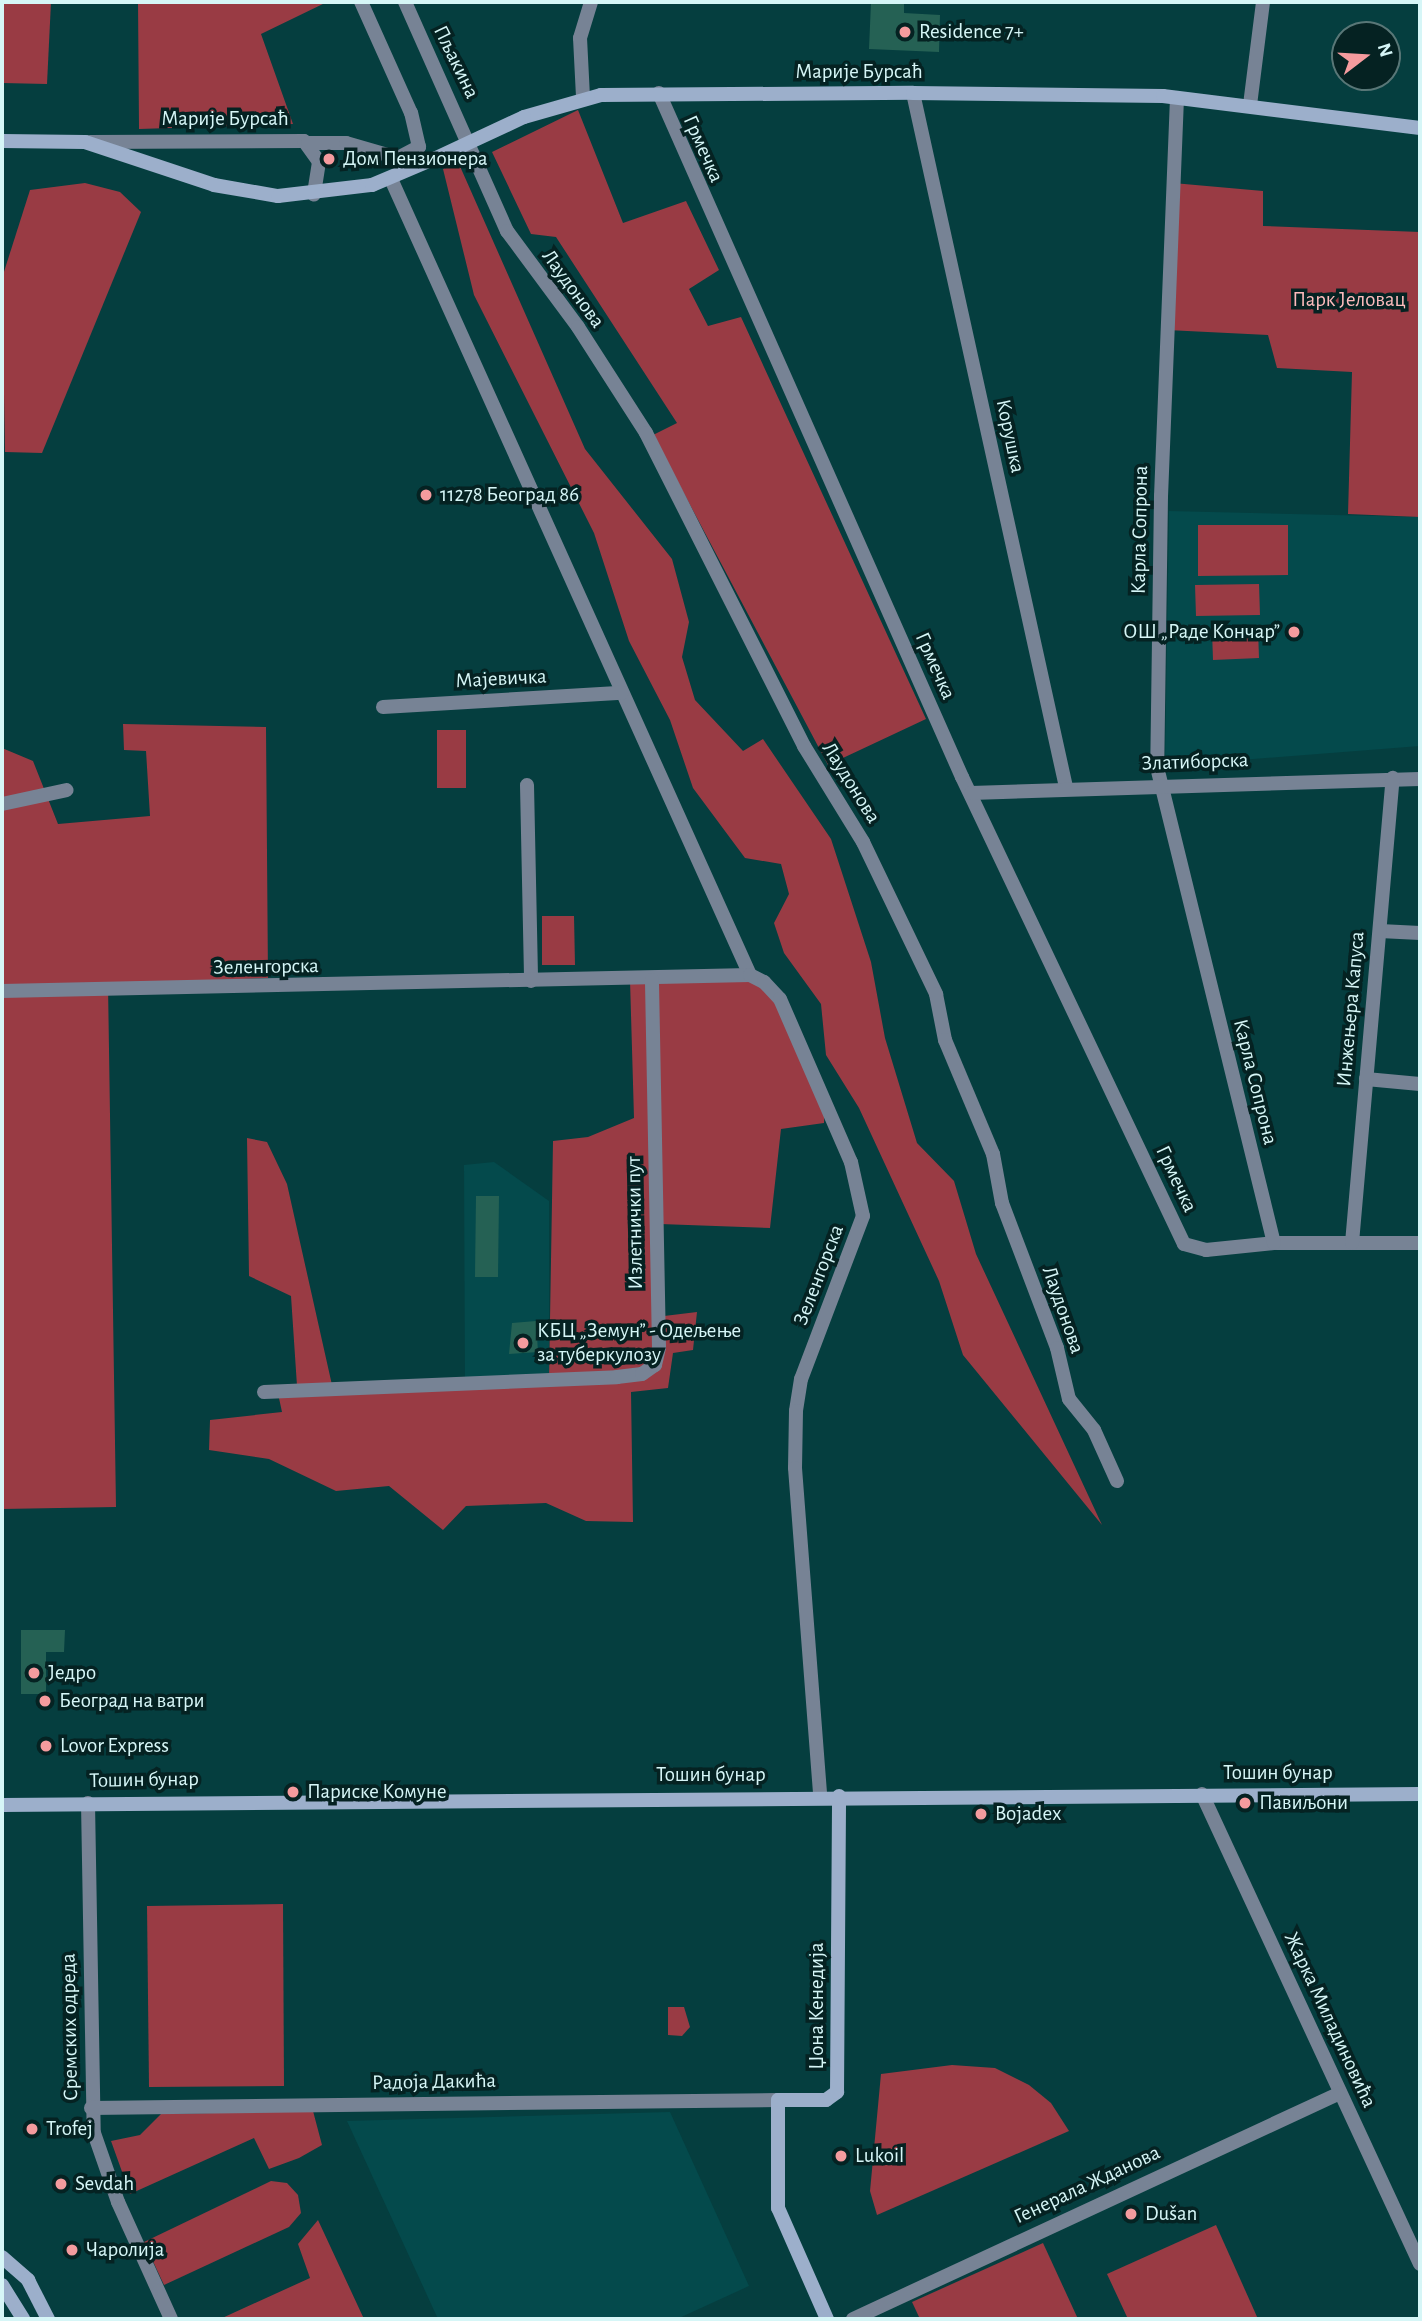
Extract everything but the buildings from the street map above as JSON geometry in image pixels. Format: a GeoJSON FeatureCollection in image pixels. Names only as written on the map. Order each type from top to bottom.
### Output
{"type":"FeatureCollection","features":[{"type":"Feature","properties":{"kind":"street"},"geometry":{"type":"LineString","coordinates":[[309,143],[346,143],[398,158],[419,147],[411,113],[361,2]]}},
{"type":"Feature","properties":{"kind":"street","name":"Пљакина"},"geometry":{"type":"LineString","coordinates":[[405,2],[469,141]]}},
{"type":"Feature","properties":{"kind":"street"},"geometry":{"type":"LineString","coordinates":[[583,97],[580,38],[591,2]]}},
{"type":"Feature","properties":{"kind":"street"},"geometry":{"type":"LineString","coordinates":[[1250,105],[1263,2]]}},
{"type":"Feature","properties":{"kind":"street","name":"Марије Бурсаћ"},"geometry":{"type":"LineString","coordinates":[[85,142],[214,185],[259,194],[314,195],[391,179],[524,117],[583,97],[659,93],[913,93],[1177,98],[1420,128]]}},
{"type":"Feature","properties":{"kind":"street","name":"Грмечка"},"geometry":{"type":"LineString","coordinates":[[659,93],[971,793],[1180,1237],[1190,1248],[1274,1242]]}},
{"type":"Feature","properties":{"kind":"street","name":"Корушка"},"geometry":{"type":"LineString","coordinates":[[913,93],[1066,788]]}},
{"type":"Feature","properties":{"kind":"street","name":"Карла Сопрона"},"geometry":{"type":"LineString","coordinates":[[1177,98],[1161,496],[1159,784],[1274,1242]]}},
{"type":"Feature","properties":{"kind":"street","name":"Марије Бурсаћ"},"geometry":{"type":"LineString","coordinates":[[2,141],[292,139],[309,143],[318,162],[314,195]]}},
{"type":"Feature","properties":{"kind":"street","name":"Лаудонова"},"geometry":{"type":"LineString","coordinates":[[469,141],[507,231],[578,327],[646,433],[804,746],[863,842],[936,994],[945,1040],[993,1154],[1002,1203],[1057,1348],[1069,1399],[1094,1430],[1117,1481]]}},
{"type":"Feature","properties":{"kind":"street"},"geometry":{"type":"LineString","coordinates":[[391,179],[750,975]]}},
{"type":"Feature","properties":{"kind":"street","name":"Мајевичка"},"geometry":{"type":"LineString","coordinates":[[383,707],[622,693]]}},
{"type":"Feature","properties":{"kind":"street","name":"Инжењера Капуса"},"geometry":{"type":"LineString","coordinates":[[1352,1243],[1393,778]]}},
{"type":"Feature","properties":{"kind":"street","name":"Златиборска"},"geometry":{"type":"LineString","coordinates":[[971,793],[1159,784],[1420,779]]}},
{"type":"Feature","properties":{"kind":"street"},"geometry":{"type":"LineString","coordinates":[[527,785],[531,981]]}},
{"type":"Feature","properties":{"kind":"street"},"geometry":{"type":"LineString","coordinates":[[2,804],[67,790]]}},
{"type":"Feature","properties":{"kind":"street"},"geometry":{"type":"LineString","coordinates":[[1380,931],[1420,933]]}},
{"type":"Feature","properties":{"kind":"street","name":"Зеленгорска"},"geometry":{"type":"LineString","coordinates":[[2,991],[652,980],[750,975],[780,999],[851,1161],[863,1216],[801,1379],[796,1411],[795,1468],[820,1795]]}},
{"type":"Feature","properties":{"kind":"street","name":"Излетнички пут"},"geometry":{"type":"LineString","coordinates":[[264,1392],[332,1385],[617,1377],[642,1374],[654,1365],[652,980]]}},
{"type":"Feature","properties":{"kind":"street"},"geometry":{"type":"LineString","coordinates":[[1366,1079],[1420,1084]]}},
{"type":"Feature","properties":{"kind":"street"},"geometry":{"type":"LineString","coordinates":[[1274,1242],[1420,1243]]}},
{"type":"Feature","properties":{"kind":"street","name":"Жарка Миладиновића"},"geometry":{"type":"LineString","coordinates":[[1202,1794],[1418,2255]]}},
{"type":"Feature","properties":{"kind":"street","name":"Тошин бунар"},"geometry":{"type":"LineString","coordinates":[[2,1805],[820,1795],[1420,1794]]}},
{"type":"Feature","properties":{"kind":"street","name":"Џона Кенедија"},"geometry":{"type":"LineString","coordinates":[[778,2100],[826,2100],[837,2092],[839,1796]]}},
{"type":"Feature","properties":{"kind":"street","name":"Сремских одреда"},"geometry":{"type":"LineString","coordinates":[[88,1803],[91,2108],[101,2162],[171,2319]]}},
{"type":"Feature","properties":{"kind":"street","name":"Генерала Жданова"},"geometry":{"type":"LineString","coordinates":[[853,2319],[1340,2093]]}},
{"type":"Feature","properties":{"kind":"street"},"geometry":{"type":"LineString","coordinates":[[778,2100],[778,2208],[827,2319]]}},
{"type":"Feature","properties":{"kind":"street","name":"Радоја Дакића"},"geometry":{"type":"LineString","coordinates":[[91,2108],[778,2100]]}},
{"type":"Feature","properties":{"kind":"street"},"geometry":{"type":"LineString","coordinates":[[2,2257],[28,2280],[48,2319]]}},
{"type":"Feature","properties":{"kind":"street"},"geometry":{"type":"LineString","coordinates":[[2,2285],[23,2319]]}},
{"type":"Feature","properties":{"kind":"shaded area","name":"ОШ „Раде Кончар”"},"geometry":{"type":"Polygon","coordinates":[[[1169,511],[1420,517],[1420,746],[1165,766],[1169,511]]]}},
{"type":"Feature","properties":{"kind":"shaded area"},"geometry":{"type":"Polygon","coordinates":[[[494,1162],[549,1201],[549,1380],[465,1382],[464,1165],[494,1162]]]}},
{"type":"Feature","properties":{"kind":"shaded area"},"geometry":{"type":"Polygon","coordinates":[[[670,2112],[749,2286],[677,2319],[438,2319],[347,2121],[670,2112]]]}},
{"type":"Feature","properties":{"kind":"green space"},"geometry":{"type":"Polygon","coordinates":[[[2,2],[51,2],[47,84],[2,83],[2,2]]]}},
{"type":"Feature","properties":{"kind":"green space"},"geometry":{"type":"Polygon","coordinates":[[[138,2],[327,2],[261,34],[293,124],[139,129],[138,2]]]}},
{"type":"Feature","properties":{"kind":"green space"},"geometry":{"type":"Polygon","coordinates":[[[578,110],[623,223],[686,201],[719,270],[689,289],[708,326],[741,317],[926,719],[828,765],[653,435],[677,423],[556,237],[531,234],[492,152],[578,110]]]}},
{"type":"Feature","properties":{"kind":"green space"},"geometry":{"type":"Polygon","coordinates":[[[459,164],[585,449],[672,559],[689,622],[682,657],[695,700],[743,751],[763,739],[831,839],[871,962],[885,1038],[917,1143],[954,1181],[976,1254],[1102,1525],[963,1355],[939,1281],[859,1108],[826,1055],[821,1004],[784,953],[774,923],[789,894],[781,864],[745,858],[693,788],[670,720],[629,641],[594,533],[474,295],[443,169],[459,164]]]}},
{"type":"Feature","properties":{"kind":"green space"},"geometry":{"type":"Polygon","coordinates":[[[85,183],[120,192],[141,212],[42,453],[5,452],[2,278],[30,190],[85,183]]]}},
{"type":"Feature","properties":{"kind":"green space","name":"Парк Јеловац"},"geometry":{"type":"Polygon","coordinates":[[[1173,183],[1263,191],[1263,226],[1420,232],[1420,517],[1348,514],[1352,372],[1277,368],[1268,335],[1167,330],[1173,183]]]}},
{"type":"Feature","properties":{"kind":"green space"},"geometry":{"type":"Polygon","coordinates":[[[1198,525],[1288,525],[1288,575],[1198,576],[1198,525]]]}},
{"type":"Feature","properties":{"kind":"green space"},"geometry":{"type":"Polygon","coordinates":[[[1259,584],[1260,615],[1196,616],[1195,585],[1259,584]]]}},
{"type":"Feature","properties":{"kind":"green space"},"geometry":{"type":"Polygon","coordinates":[[[1258,629],[1259,658],[1213,660],[1212,631],[1258,629]]]}},
{"type":"Feature","properties":{"kind":"green space"},"geometry":{"type":"Polygon","coordinates":[[[123,724],[266,727],[268,978],[108,984],[116,1507],[2,1509],[2,748],[33,761],[58,824],[150,816],[146,751],[124,750],[123,724]]]}},
{"type":"Feature","properties":{"kind":"green space"},"geometry":{"type":"Polygon","coordinates":[[[437,730],[466,730],[466,788],[437,788],[437,730]]]}},
{"type":"Feature","properties":{"kind":"green space"},"geometry":{"type":"Polygon","coordinates":[[[542,916],[574,916],[575,965],[542,965],[542,916]]]}},
{"type":"Feature","properties":{"kind":"green space"},"geometry":{"type":"Polygon","coordinates":[[[630,980],[764,982],[825,1102],[824,1123],[781,1129],[770,1228],[660,1224],[664,1316],[697,1312],[693,1350],[673,1353],[668,1388],[631,1392],[633,1522],[586,1521],[546,1503],[466,1506],[443,1530],[389,1486],[336,1491],[269,1459],[209,1450],[210,1420],[282,1412],[277,1389],[297,1386],[291,1296],[249,1276],[247,1138],[267,1142],[287,1184],[332,1385],[549,1379],[553,1141],[588,1137],[634,1118],[630,980]]]}},
{"type":"Feature","properties":{"kind":"green space"},"geometry":{"type":"Polygon","coordinates":[[[283,1904],[284,2086],[149,2087],[147,1906],[283,1904]]]}},
{"type":"Feature","properties":{"kind":"green space"},"geometry":{"type":"Polygon","coordinates":[[[668,2007],[684,2007],[690,2027],[682,2036],[668,2035],[668,2007]]]}},
{"type":"Feature","properties":{"kind":"green space"},"geometry":{"type":"Polygon","coordinates":[[[952,2065],[995,2068],[1029,2085],[1051,2103],[1069,2131],[877,2215],[870,2191],[881,2074],[952,2065]]]}},
{"type":"Feature","properties":{"kind":"green space"},"geometry":{"type":"Polygon","coordinates":[[[313,2111],[322,2145],[299,2158],[269,2169],[254,2138],[130,2194],[111,2141],[140,2135],[161,2114],[313,2111]]]}},
{"type":"Feature","properties":{"kind":"green space"},"geometry":{"type":"Polygon","coordinates":[[[271,2181],[287,2183],[298,2195],[301,2213],[289,2227],[164,2285],[144,2242],[271,2181]]]}},
{"type":"Feature","properties":{"kind":"green space"},"geometry":{"type":"Polygon","coordinates":[[[318,2220],[364,2319],[220,2319],[310,2278],[298,2244],[318,2220]]]}},
{"type":"Feature","properties":{"kind":"green space"},"geometry":{"type":"Polygon","coordinates":[[[1216,2225],[1258,2319],[1128,2319],[1107,2274],[1216,2225]]]}},
{"type":"Feature","properties":{"kind":"green space"},"geometry":{"type":"Polygon","coordinates":[[[1043,2243],[1078,2319],[920,2319],[912,2302],[1043,2243]]]}},
{"type":"Feature","properties":{"kind":"place","name":"Residence 7+"},"geometry":{"type":"Point","coordinates":[905,32]}},
{"type":"Feature","properties":{"kind":"place","name":"Дом Пензионера"},"geometry":{"type":"Point","coordinates":[329,159]}},
{"type":"Feature","properties":{"kind":"place","name":"11278 Београд 86"},"geometry":{"type":"Point","coordinates":[426,495]}},
{"type":"Feature","properties":{"kind":"place","name":"ОШ „Раде Кончар”"},"geometry":{"type":"Point","coordinates":[1294,632]}},
{"type":"Feature","properties":{"kind":"place","name":"КБЦ „Земун” - Одељење за туберкулозу"},"geometry":{"type":"Point","coordinates":[523,1343]}},
{"type":"Feature","properties":{"kind":"place","name":"Једро"},"geometry":{"type":"Point","coordinates":[34,1673]}},
{"type":"Feature","properties":{"kind":"place","name":"Београд на ватри"},"geometry":{"type":"Point","coordinates":[45,1701]}},
{"type":"Feature","properties":{"kind":"place","name":"Lovor Express"},"geometry":{"type":"Point","coordinates":[46,1746]}},
{"type":"Feature","properties":{"kind":"place","name":"Париске Комуне"},"geometry":{"type":"Point","coordinates":[293,1792]}},
{"type":"Feature","properties":{"kind":"place","name":"Павиљони"},"geometry":{"type":"Point","coordinates":[1245,1803]}},
{"type":"Feature","properties":{"kind":"place","name":"Bojadex"},"geometry":{"type":"Point","coordinates":[981,1814]}},
{"type":"Feature","properties":{"kind":"place","name":"Trofej"},"geometry":{"type":"Point","coordinates":[32,2129]}},
{"type":"Feature","properties":{"kind":"place","name":"Lukoil"},"geometry":{"type":"Point","coordinates":[841,2156]}},
{"type":"Feature","properties":{"kind":"place","name":"Sevdah"},"geometry":{"type":"Point","coordinates":[61,2184]}},
{"type":"Feature","properties":{"kind":"place","name":"Dušan"},"geometry":{"type":"Point","coordinates":[1131,2214]}},
{"type":"Feature","properties":{"kind":"place","name":"Чаролија"},"geometry":{"type":"Point","coordinates":[72,2250]}}]}
